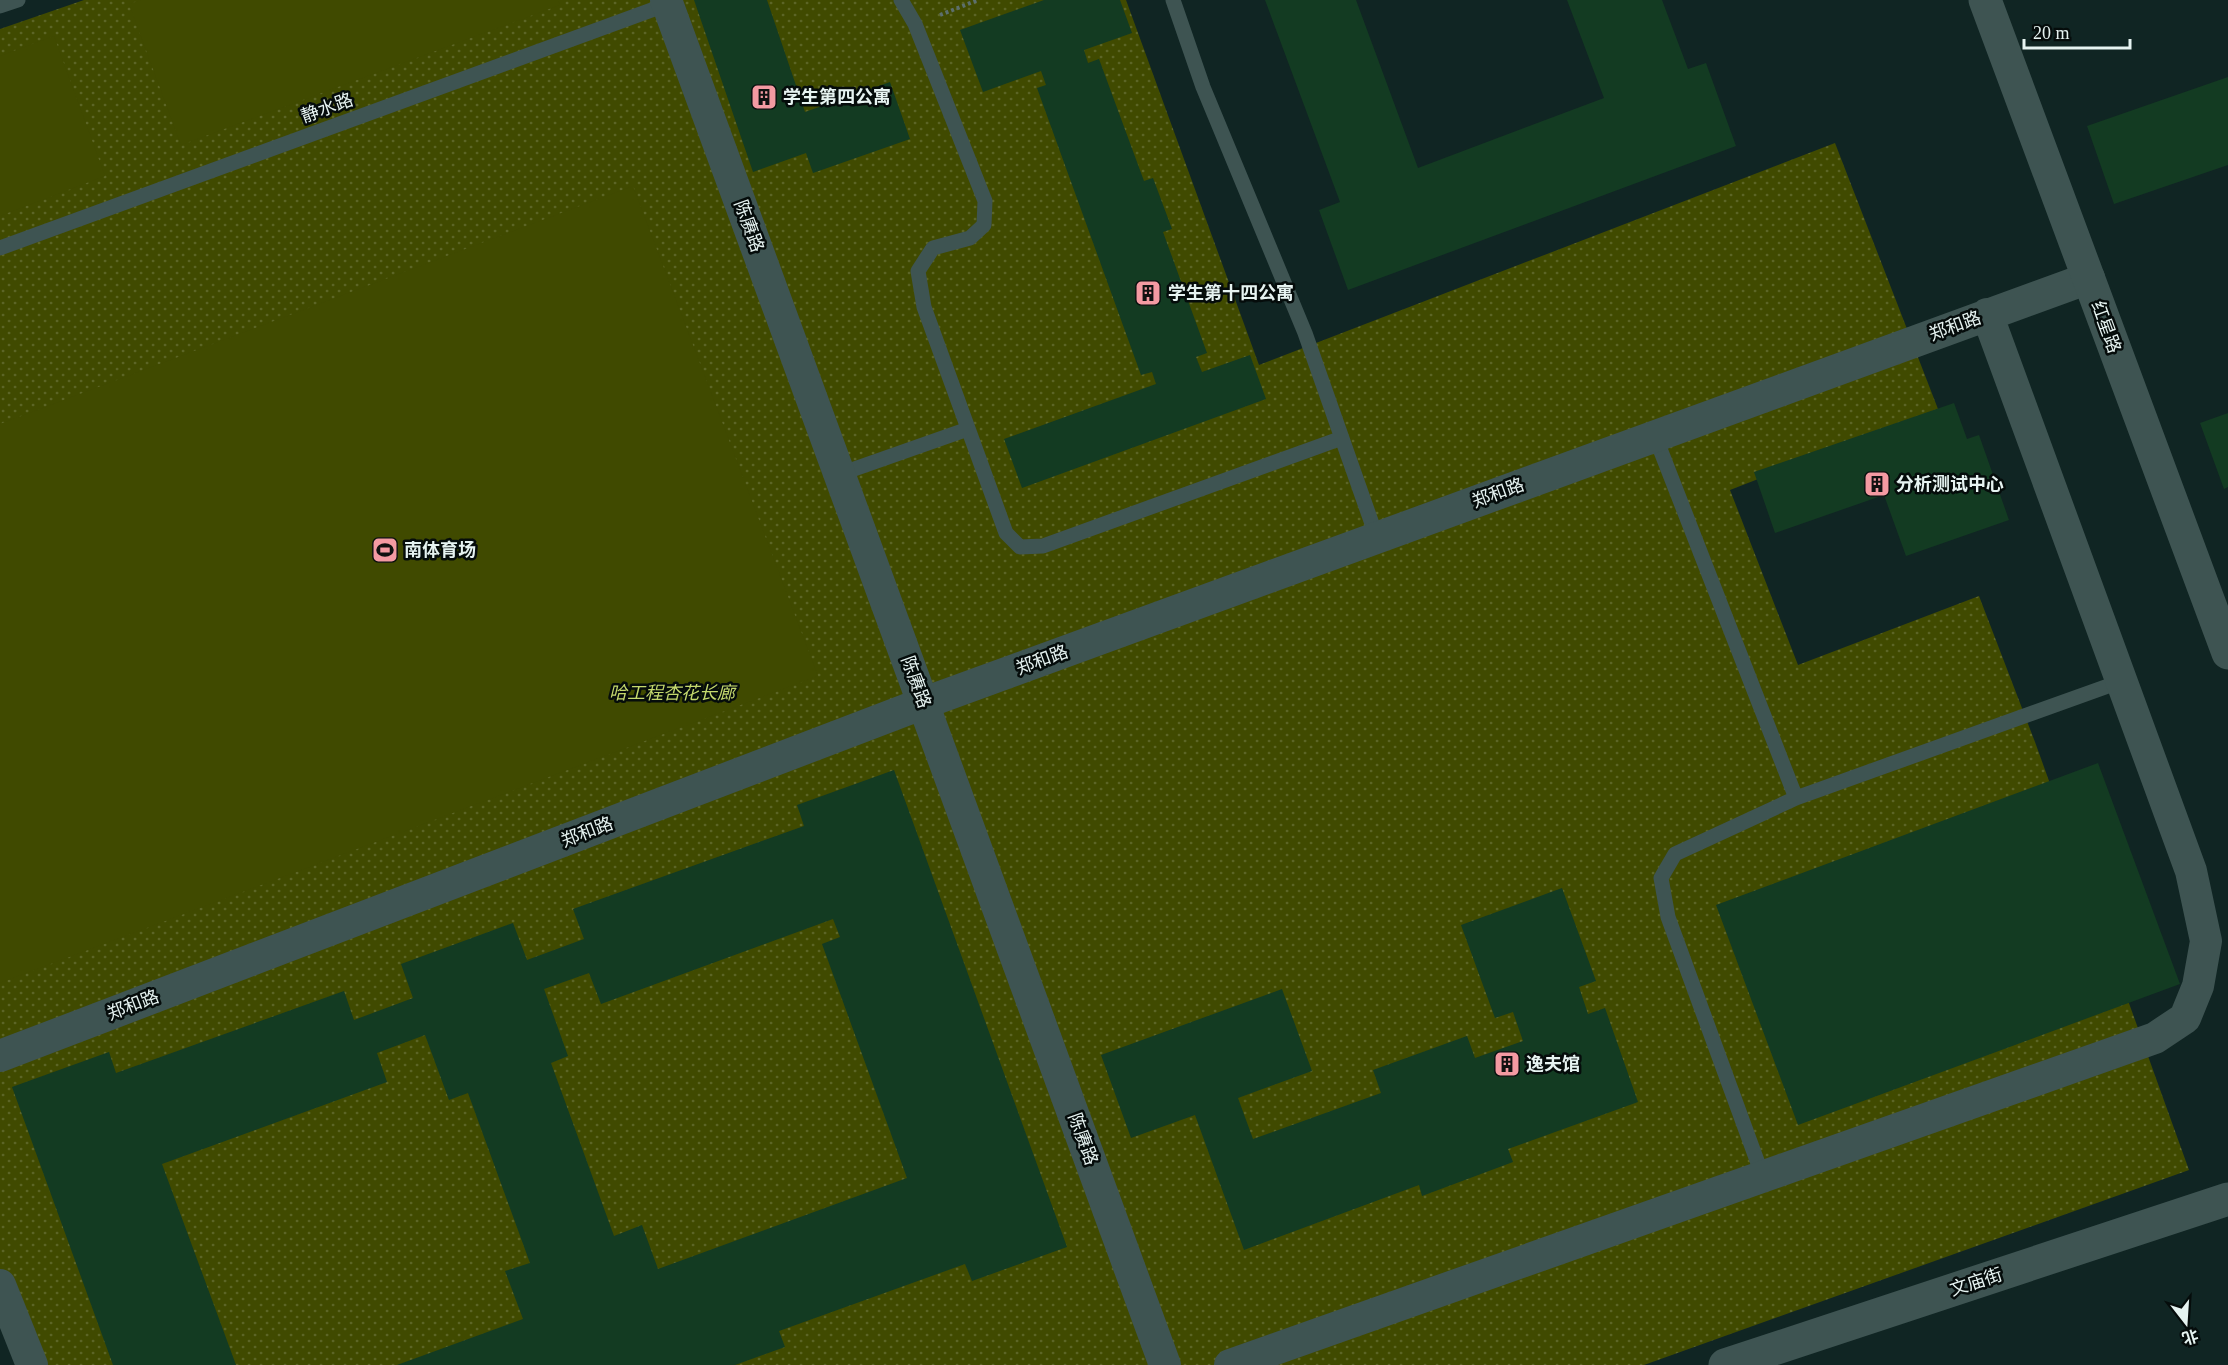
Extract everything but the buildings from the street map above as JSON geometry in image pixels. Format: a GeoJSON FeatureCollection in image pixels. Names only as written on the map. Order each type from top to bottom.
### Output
{"type":"FeatureCollection","features":[{"type":"Feature","properties":{"kind":"main road","name":"红星路"},"geometry":{"type":"LineString","coordinates":[[1985,0],[2228,653]]}},
{"type":"Feature","properties":{"kind":"main road","name":"文庙街"},"geometry":{"type":"LineString","coordinates":[[1725,1365],[2228,1198]]}},
{"type":"Feature","properties":{"kind":"street","name":"陈赓路"},"geometry":{"type":"LineString","coordinates":[[667,2],[1165,1365]]}},
{"type":"Feature","properties":{"kind":"street","name":"郑和路"},"geometry":{"type":"LineString","coordinates":[[0,1056],[924,703],[2089,278]]}},
{"type":"Feature","properties":{"kind":"street"},"geometry":{"type":"LineString","coordinates":[[1230,1365],[2155,1038],[2185,1018],[2198,986],[2206,940],[2191,871],[1987,314]]}},
{"type":"Feature","properties":{"kind":"street"},"geometry":{"type":"LineString","coordinates":[[0,1285],[32,1365]]}},
{"type":"Feature","properties":{"kind":"lane"},"geometry":{"type":"LineString","coordinates":[[0,6],[18,0]]}},
{"type":"Feature","properties":{"kind":"lane"},"geometry":{"type":"LineString","coordinates":[[901,0],[915,24],[986,201],[984,225],[970,238],[933,248],[918,271],[924,307],[1006,532],[1020,547],[1043,546],[1342,438]]}},
{"type":"Feature","properties":{"kind":"lane"},"geometry":{"type":"LineString","coordinates":[[1173,0],[1203,87],[1305,333],[1377,538]]}},
{"type":"Feature","properties":{"kind":"lane","name":"静水路"},"geometry":{"type":"LineString","coordinates":[[0,248],[667,2]]}},
{"type":"Feature","properties":{"kind":"lane"},"geometry":{"type":"LineString","coordinates":[[840,474],[969,429]]}},
{"type":"Feature","properties":{"kind":"lane"},"geometry":{"type":"LineString","coordinates":[[1655,436],[1796,798]]}},
{"type":"Feature","properties":{"kind":"lane"},"geometry":{"type":"LineString","coordinates":[[1763,1177],[1668,917],[1661,878],[1675,854],[1796,798],[2122,681]]}},
{"type":"Feature","properties":{"kind":"path"},"geometry":{"type":"LineString","coordinates":[[915,24],[978,0]]}},
{"type":"Feature","properties":{"kind":"green space","name":"哈工程杏花长廊"},"geometry":{"type":"Polygon","coordinates":[[[84,0],[1126,0],[1259,365],[1835,143],[1938,409],[1730,490],[1798,665],[1979,596],[2035,742],[2189,1170],[1644,1365],[32,1365],[0,1274],[0,29],[84,0]]]}},
{"type":"Feature","properties":{"kind":"green space"},"geometry":{"type":"Polygon","coordinates":[[[141,0],[558,0],[560,5],[181,145],[129,4],[141,0]]]}},
{"type":"Feature","properties":{"kind":"green space"},"geometry":{"type":"Polygon","coordinates":[[[54,36],[105,176],[0,216],[0,56],[54,36]]]}},
{"type":"Feature","properties":{"kind":"green space","name":"南体育场"},"geometry":{"type":"Polygon","coordinates":[[[633,186],[818,676],[0,983],[0,424],[633,186]]]}},
{"type":"Feature","properties":{"kind":"place","name":"学生第四公寓"},"geometry":{"type":"Point","coordinates":[764,97]}},
{"type":"Feature","properties":{"kind":"place","name":"学生第十四公寓"},"geometry":{"type":"Point","coordinates":[1148,293]}},
{"type":"Feature","properties":{"kind":"place","name":"分析测试中心"},"geometry":{"type":"Point","coordinates":[1877,484]}},
{"type":"Feature","properties":{"kind":"place","name":"南体育场"},"geometry":{"type":"Point","coordinates":[385,550]}},
{"type":"Feature","properties":{"kind":"place","name":"逸夫馆"},"geometry":{"type":"Point","coordinates":[1507,1064]}}]}
